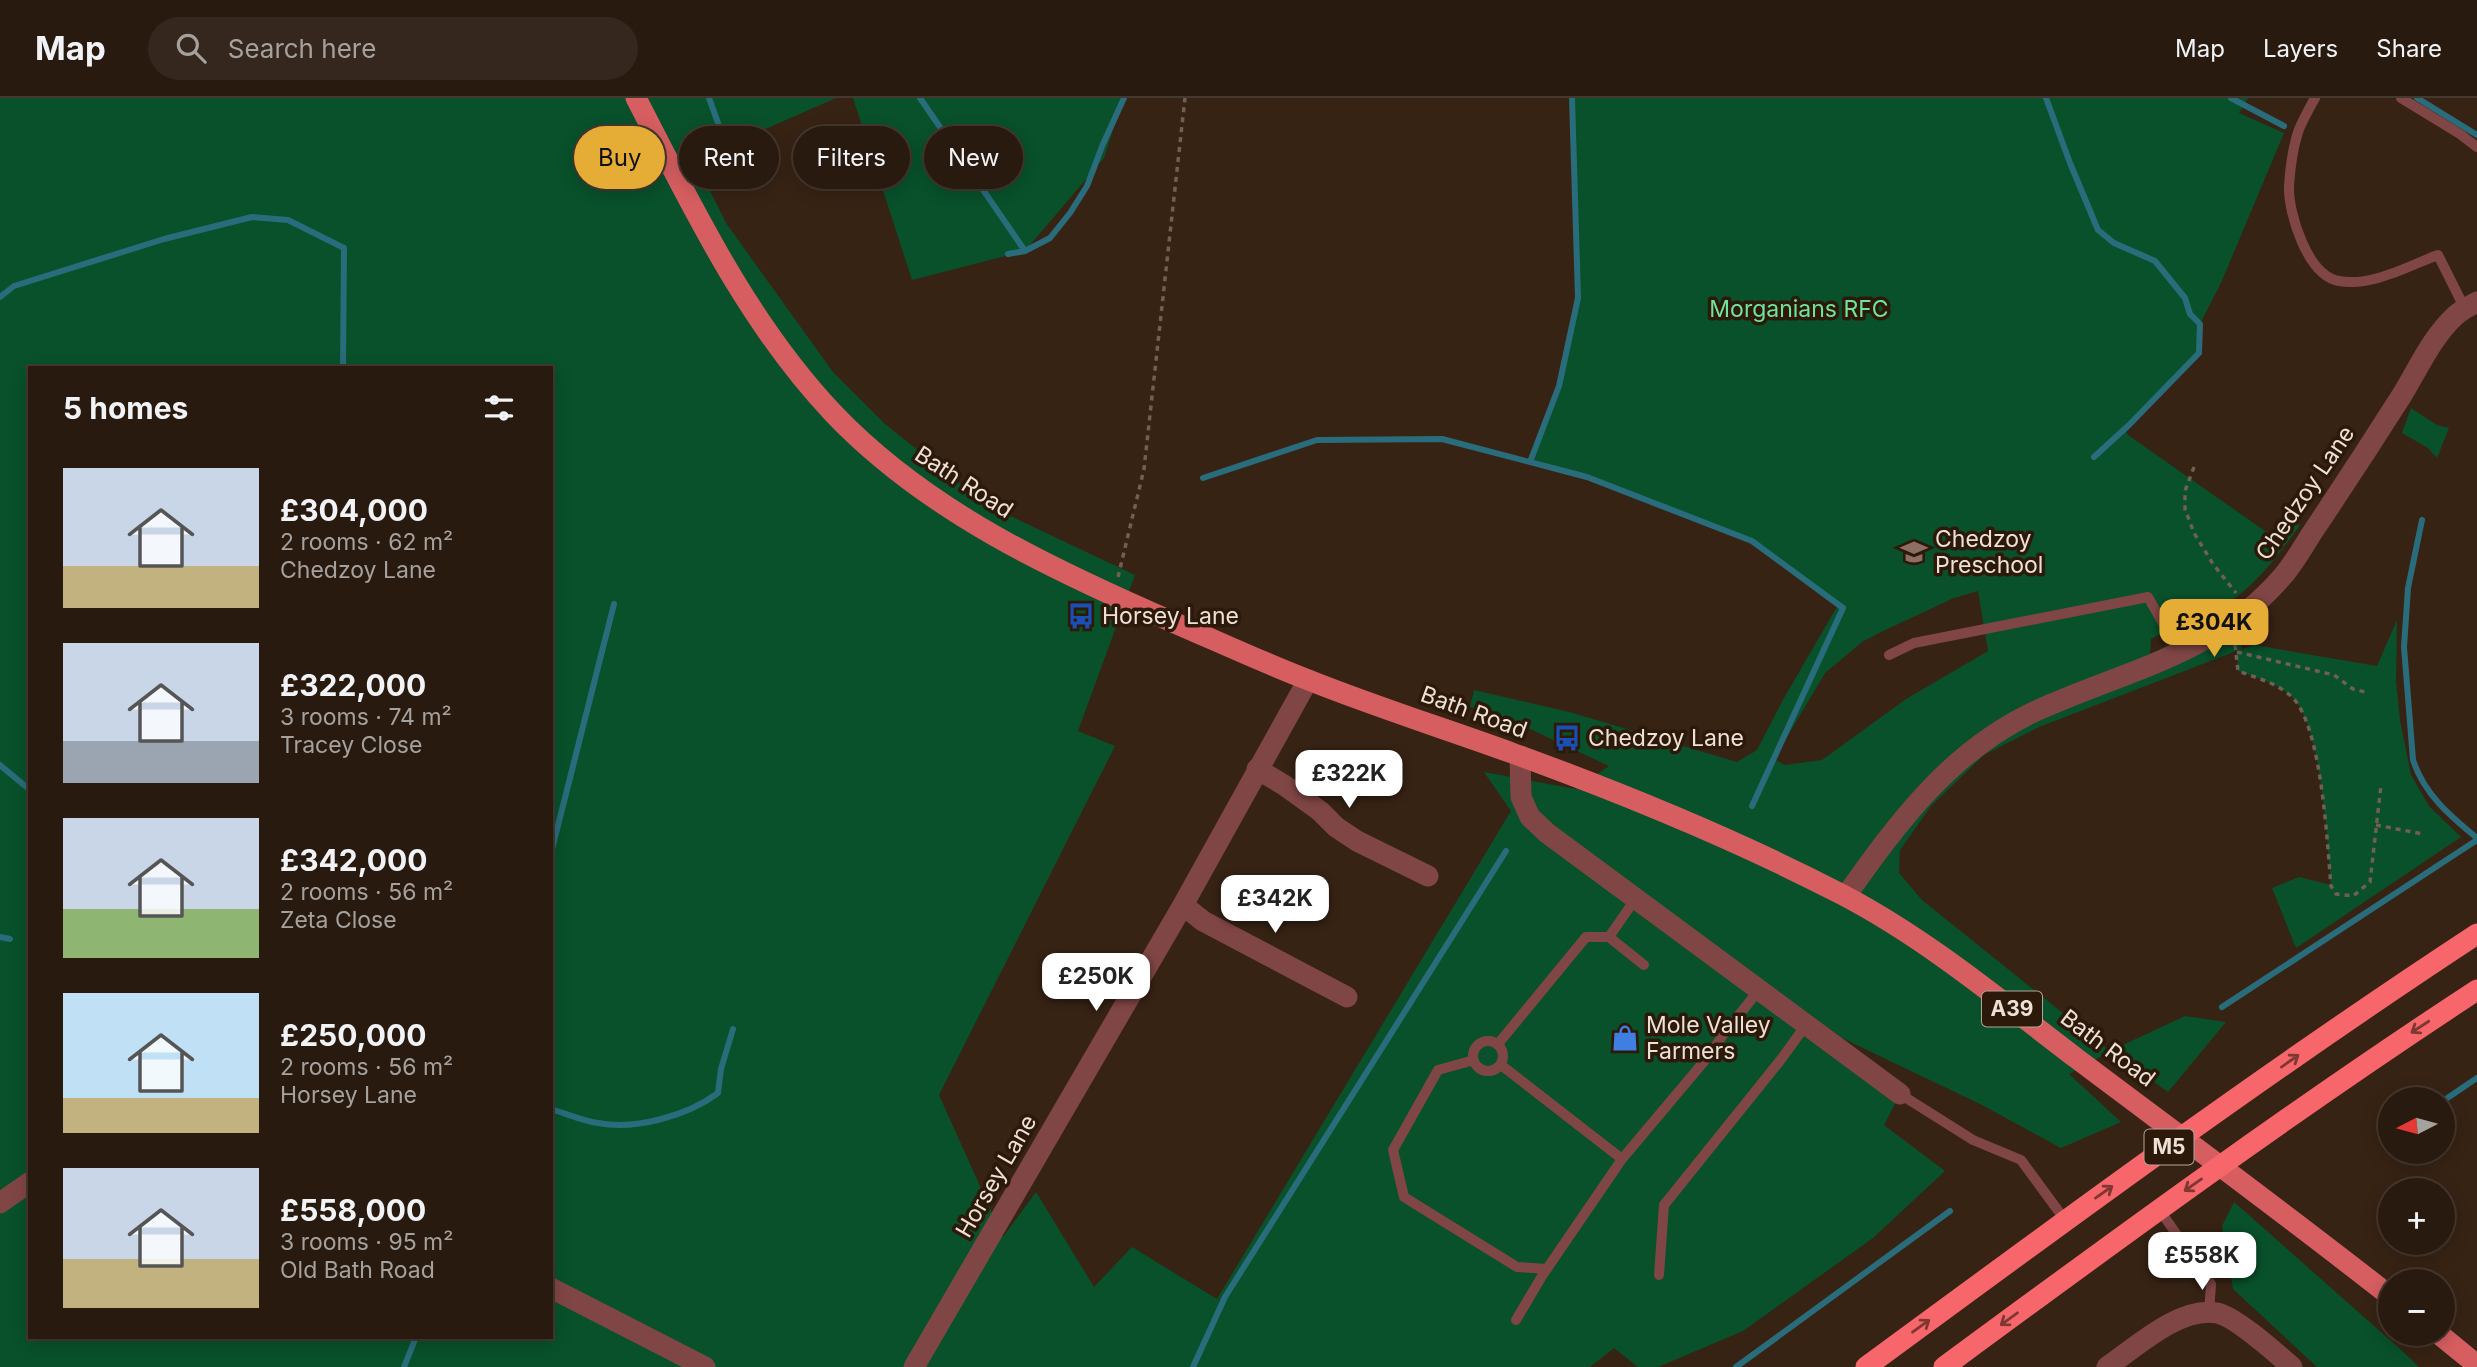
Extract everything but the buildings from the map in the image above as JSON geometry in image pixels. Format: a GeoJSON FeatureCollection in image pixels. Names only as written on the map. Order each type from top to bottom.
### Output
{"type":"FeatureCollection","features":[{"type":"Feature","properties":{"kind":"highway","name":"M5"},"geometry":{"type":"LineString","coordinates":[[1866,1367],[2064,1220],[2358,1013],[2477,934]]}},
{"type":"Feature","properties":{"kind":"highway","name":"M5"},"geometry":{"type":"LineString","coordinates":[[1944,1367],[2159,1209],[2386,1049],[2477,990]]}},
{"type":"Feature","properties":{"kind":"main road","name":"Bath Road"},"geometry":{"type":"LineString","coordinates":[[636,98],[710,242],[788,359],[832,412],[882,458],[937,500],[992,534],[1114,596],[1308,680],[1520,756],[1692,823],[1846,896],[1908,933],[2284,1213],[2378,1287]]}},
{"type":"Feature","properties":{"kind":"main road"},"geometry":{"type":"LineString","coordinates":[[2454,1346],[2477,1365]]}},
{"type":"Feature","properties":{"kind":"street","name":"Chedzoy Lane"},"geometry":{"type":"LineString","coordinates":[[1846,896],[1917,801],[1946,771],[1984,741],[2036,711],[2180,653],[2224,629],[2282,577],[2359,463],[2437,336],[2456,314],[2471,305]]}},
{"type":"Feature","properties":{"kind":"street","name":"Horsey Lane"},"geometry":{"type":"LineString","coordinates":[[914,1367],[1183,905],[1308,680]]}},
{"type":"Feature","properties":{"kind":"street"},"geometry":{"type":"LineString","coordinates":[[1520,756],[1521,797],[1530,817],[1547,833],[1900,1094]]}},
{"type":"Feature","properties":{"kind":"street"},"geometry":{"type":"LineString","coordinates":[[1257,769],[1325,804],[1336,827],[1357,841],[1428,876]]}},
{"type":"Feature","properties":{"kind":"street"},"geometry":{"type":"LineString","coordinates":[[1183,905],[1203,921],[1347,997]]}},
{"type":"Feature","properties":{"kind":"street"},"geometry":{"type":"LineString","coordinates":[[0,1203],[28,1183]]}},
{"type":"Feature","properties":{"kind":"street"},"geometry":{"type":"LineString","coordinates":[[553,1289],[705,1367]]}},
{"type":"Feature","properties":{"kind":"street"},"geometry":{"type":"LineString","coordinates":[[2107,1367],[2166,1326],[2194,1312],[2219,1313],[2249,1332],[2292,1367]]}},
{"type":"Feature","properties":{"kind":"lane"},"geometry":{"type":"LineString","coordinates":[[2315,98],[2298,132],[2289,188],[2295,219],[2315,267],[2337,281],[2364,281],[2438,255],[2471,305]]}},
{"type":"Feature","properties":{"kind":"lane"},"geometry":{"type":"LineString","coordinates":[[2401,98],[2477,147]]}},
{"type":"Feature","properties":{"kind":"lane"},"geometry":{"type":"LineString","coordinates":[[1889,655],[1914,643],[2148,597],[2180,653]]}},
{"type":"Feature","properties":{"kind":"lane"},"geometry":{"type":"LineString","coordinates":[[1609,937],[1636,898]]}},
{"type":"Feature","properties":{"kind":"lane"},"geometry":{"type":"LineString","coordinates":[[1498,1044],[1586,937],[1609,937],[1644,965]]}},
{"type":"Feature","properties":{"kind":"lane"},"geometry":{"type":"LineString","coordinates":[[1516,1320],[1547,1269],[1622,1159],[1713,1052],[1722,1036],[1759,990]]}},
{"type":"Feature","properties":{"kind":"lane"},"geometry":{"type":"LineString","coordinates":[[1659,1275],[1664,1205],[1779,1062],[1805,1025]]}},
{"type":"Feature","properties":{"kind":"lane"},"geometry":{"type":"LineString","coordinates":[[1483,1041],[1498,1044],[1503,1050],[1501,1065],[1494,1070],[1478,1068],[1474,1060],[1477,1045],[1483,1041]]}},
{"type":"Feature","properties":{"kind":"lane"},"geometry":{"type":"LineString","coordinates":[[1474,1060],[1438,1070],[1393,1150],[1404,1197],[1517,1267],[1547,1269]]}},
{"type":"Feature","properties":{"kind":"lane"},"geometry":{"type":"LineString","coordinates":[[1501,1065],[1622,1159]]}},
{"type":"Feature","properties":{"kind":"lane"},"geometry":{"type":"LineString","coordinates":[[1900,1094],[1973,1140],[2021,1160],[2064,1220]]}},
{"type":"Feature","properties":{"kind":"lane"},"geometry":{"type":"LineString","coordinates":[[2159,1209],[2211,1284],[2209,1313]]}},
{"type":"Feature","properties":{"kind":"path"},"geometry":{"type":"LineString","coordinates":[[1114,596],[1144,469],[1185,98]]}},
{"type":"Feature","properties":{"kind":"path"},"geometry":{"type":"LineString","coordinates":[[2194,467],[2185,491],[2185,509],[2194,533],[2213,564],[2234,589],[2245,611]]}},
{"type":"Feature","properties":{"kind":"path"},"geometry":{"type":"LineString","coordinates":[[2224,629],[2237,649],[2238,671],[2276,685],[2293,698],[2309,723],[2324,804],[2331,886],[2336,894],[2353,896],[2370,882],[2381,785]]}},
{"type":"Feature","properties":{"kind":"path"},"geometry":{"type":"LineString","coordinates":[[2237,652],[2334,675],[2353,689],[2365,692]]}},
{"type":"Feature","properties":{"kind":"path"},"geometry":{"type":"LineString","coordinates":[[2376,825],[2423,834]]}},
{"type":"Feature","properties":{"kind":"green space","name":"Morganians RFC"},"geometry":{"type":"Polygon","coordinates":[[[0,98],[836,98],[772,126],[679,126],[679,189],[709,189],[726,223],[833,372],[885,424],[985,504],[1135,575],[1078,731],[1115,746],[939,1095],[1003,1237],[1036,1192],[1094,1287],[1132,1247],[1217,1299],[1511,811],[1484,772],[1576,789],[1609,766],[1532,730],[1470,707],[1474,690],[1573,713],[1737,762],[1757,750],[1838,605],[1752,541],[1588,477],[1530,462],[1559,386],[1578,298],[1572,98],[2248,98],[2239,113],[2284,133],[2221,283],[2200,324],[2199,353],[2125,429],[2128,435],[2265,531],[2280,537],[2294,522],[2300,525],[2259,577],[2228,603],[2242,649],[2254,645],[2377,666],[2397,620],[2396,681],[2400,720],[2411,775],[2429,806],[2461,837],[2296,948],[2272,888],[2299,877],[2331,885],[2325,814],[2316,758],[2302,712],[2292,697],[2273,684],[2238,671],[2239,650],[2039,727],[1984,755],[1931,806],[1900,850],[1899,873],[1922,900],[2110,1051],[2185,1016],[2226,1022],[2168,1092],[2111,1051],[2069,1074],[2121,1122],[2061,1148],[1982,1105],[1842,1038],[1768,984],[1900,1094],[1884,1125],[1945,1171],[1873,1238],[1743,1331],[1658,1367],[1638,1367],[1614,1348],[1590,1367],[0,1367],[0,98]],[[1978,591],[1954,598],[1881,632],[1862,642],[1825,673],[1774,759],[1785,765],[1822,760],[1906,699],[1988,651],[1978,591]],[[2178,625],[2151,639],[2150,655],[2193,631],[2178,625]]]}},
{"type":"Feature","properties":{"kind":"green space"},"geometry":{"type":"Polygon","coordinates":[[[853,98],[1123,98],[1104,158],[1025,251],[912,280],[882,189],[910,189],[910,126],[862,126],[853,98]]]}},
{"type":"Feature","properties":{"kind":"green space"},"geometry":{"type":"Polygon","coordinates":[[[2411,408],[2437,425],[2449,428],[2437,458],[2428,448],[2402,433],[2411,408]]]}},
{"type":"Feature","properties":{"kind":"green space"},"geometry":{"type":"Polygon","coordinates":[[[2234,1202],[2378,1329],[2378,1346],[2397,1346],[2419,1367],[2317,1367],[2233,1289],[2222,1226],[2234,1202]]]}},
{"type":"Feature","properties":{"kind":"waterway"},"geometry":{"type":"LineString","coordinates":[[709,98],[719,126]]}},
{"type":"Feature","properties":{"kind":"waterway"},"geometry":{"type":"LineString","coordinates":[[920,98],[1025,251],[1008,254]]}},
{"type":"Feature","properties":{"kind":"waterway"},"geometry":{"type":"LineString","coordinates":[[1025,251],[1050,238],[1070,213],[1087,186],[1124,98]]}},
{"type":"Feature","properties":{"kind":"waterway"},"geometry":{"type":"LineString","coordinates":[[1530,462],[1559,386],[1578,298],[1572,98]]}},
{"type":"Feature","properties":{"kind":"waterway"},"geometry":{"type":"LineString","coordinates":[[2046,98],[2098,230],[2114,243],[2155,261],[2185,298],[2190,314],[2200,324],[2199,353],[2094,457]]}},
{"type":"Feature","properties":{"kind":"waterway"},"geometry":{"type":"LineString","coordinates":[[2231,98],[2284,126]]}},
{"type":"Feature","properties":{"kind":"waterway"},"geometry":{"type":"LineString","coordinates":[[2417,98],[2477,135]]}},
{"type":"Feature","properties":{"kind":"waterway"},"geometry":{"type":"LineString","coordinates":[[0,297],[14,286],[164,239],[252,217],[288,220],[344,248],[343,366]]}},
{"type":"Feature","properties":{"kind":"waterway"},"geometry":{"type":"LineString","coordinates":[[1203,478],[1317,440],[1442,439],[1587,477],[1752,541],[1843,608],[1752,806]]}},
{"type":"Feature","properties":{"kind":"waterway"},"geometry":{"type":"LineString","coordinates":[[2422,520],[2408,588],[2404,647],[2413,760],[2431,794],[2477,838]]}},
{"type":"Feature","properties":{"kind":"waterway"},"geometry":{"type":"LineString","coordinates":[[553,845],[614,604]]}},
{"type":"Feature","properties":{"kind":"waterway"},"geometry":{"type":"LineString","coordinates":[[0,765],[28,788]]}},
{"type":"Feature","properties":{"kind":"waterway"},"geometry":{"type":"LineString","coordinates":[[2222,1007],[2477,840]]}},
{"type":"Feature","properties":{"kind":"waterway"},"geometry":{"type":"LineString","coordinates":[[1193,1367],[1225,1297],[1506,851]]}},
{"type":"Feature","properties":{"kind":"waterway"},"geometry":{"type":"LineString","coordinates":[[0,937],[10,939]]}},
{"type":"Feature","properties":{"kind":"waterway"},"geometry":{"type":"LineString","coordinates":[[553,1110],[587,1121],[613,1125],[644,1123],[692,1108],[718,1093],[721,1069],[733,1029]]}},
{"type":"Feature","properties":{"kind":"waterway"},"geometry":{"type":"LineString","coordinates":[[2455,1093],[2477,1078]]}},
{"type":"Feature","properties":{"kind":"waterway"},"geometry":{"type":"LineString","coordinates":[[1736,1367],[1950,1211]]}},
{"type":"Feature","properties":{"kind":"waterway"},"geometry":{"type":"LineString","coordinates":[[404,1367],[415,1339]]}},
{"type":"Feature","properties":{"kind":"place","name":"Chedzoy Preschool"},"geometry":{"type":"Point","coordinates":[1914,552]}},
{"type":"Feature","properties":{"kind":"place","name":"Horsey Lane"},"geometry":{"type":"Point","coordinates":[1081,616]}},
{"type":"Feature","properties":{"kind":"place","name":"Chedzoy Lane"},"geometry":{"type":"Point","coordinates":[1567,738]}},
{"type":"Feature","properties":{"kind":"place","name":"Mole Valley Farmers"},"geometry":{"type":"Point","coordinates":[1625,1038]}}]}
